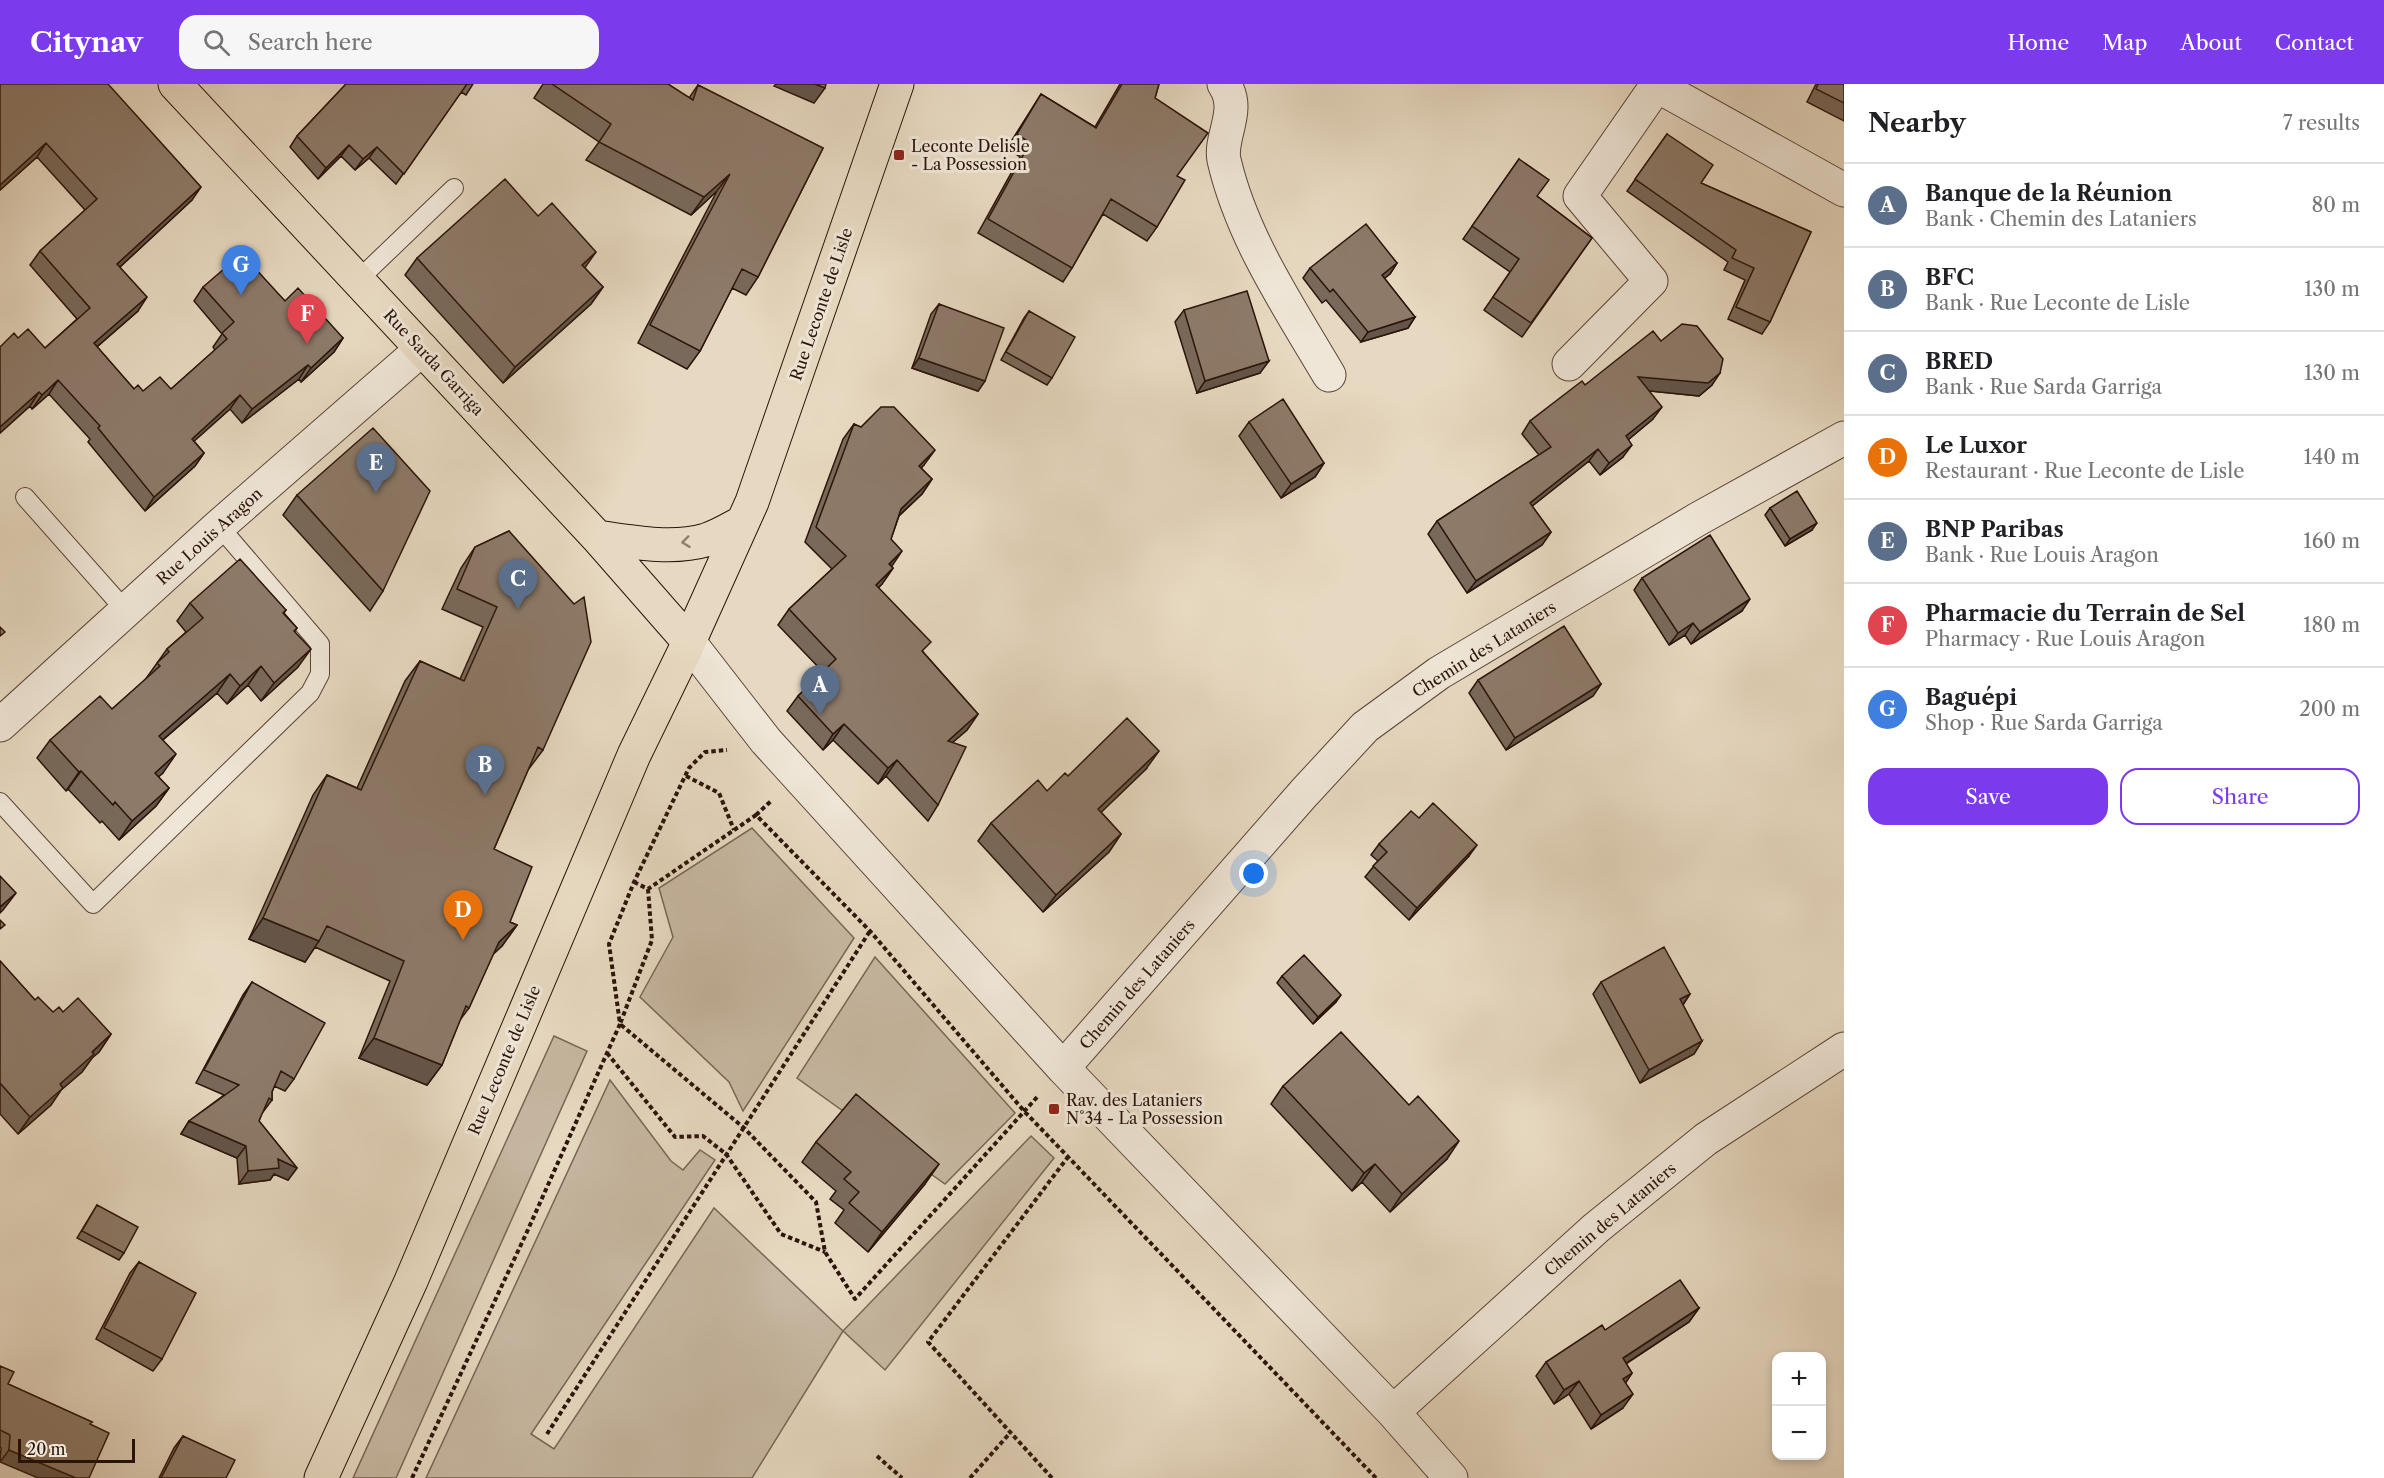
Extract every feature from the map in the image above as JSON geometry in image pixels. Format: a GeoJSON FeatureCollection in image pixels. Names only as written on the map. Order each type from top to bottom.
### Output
{"type":"FeatureCollection","features":[{"type":"Feature","properties":{"kind":"main road","name":"Rue Sarda Garriga"},"geometry":{"type":"LineString","coordinates":[[175,84],[597,537],[689,642]]}},
{"type":"Feature","properties":{"kind":"main road","name":"Rue Leconte de Lisle"},"geometry":{"type":"LineString","coordinates":[[321,1478],[411,1281],[634,755],[689,642],[752,502],[897,84]]}},
{"type":"Feature","properties":{"kind":"main road"},"geometry":{"type":"LineString","coordinates":[[597,537],[643,543],[680,543],[706,540],[741,523]]}},
{"type":"Feature","properties":{"kind":"street"},"geometry":{"type":"LineString","coordinates":[[1224,84],[1230,93],[1230,124],[1224,156],[1234,195],[1262,259],[1329,375]]}},
{"type":"Feature","properties":{"kind":"street"},"geometry":{"type":"LineString","coordinates":[[1569,364],[1651,281],[1580,196],[1656,85],[1844,190]]}},
{"type":"Feature","properties":{"kind":"street","name":"Rue Louis Aragon"},"geometry":{"type":"LineString","coordinates":[[0,725],[219,526],[422,349]]}},
{"type":"Feature","properties":{"kind":"street","name":"Chemin des Lataniers"},"geometry":{"type":"LineString","coordinates":[[1063,1068],[1304,793],[1365,727],[1449,667],[1698,519],[1844,438]]}},
{"type":"Feature","properties":{"kind":"street"},"geometry":{"type":"LineString","coordinates":[[689,642],[766,741],[1063,1068],[1393,1412],[1451,1478]]}},
{"type":"Feature","properties":{"kind":"street","name":"Chemin des Lataniers"},"geometry":{"type":"LineString","coordinates":[[1393,1412],[1596,1228],[1687,1154],[1844,1049]]}},
{"type":"Feature","properties":{"kind":"lane"},"geometry":{"type":"LineString","coordinates":[[357,281],[454,188]]}},
{"type":"Feature","properties":{"kind":"lane"},"geometry":{"type":"LineString","coordinates":[[26,497],[126,610]]}},
{"type":"Feature","properties":{"kind":"lane"},"geometry":{"type":"LineString","coordinates":[[0,802],[93,904],[310,693],[320,674],[320,644],[219,526]]}},
{"type":"Feature","properties":{"kind":"path"},"geometry":{"type":"LineString","coordinates":[[737,755],[726,750],[705,752],[689,768],[634,882],[609,944],[620,1024],[744,1128],[816,1202],[825,1252],[855,1299],[1063,1068]]}},
{"type":"Feature","properties":{"kind":"path"},"geometry":{"type":"LineString","coordinates":[[686,776],[719,793],[734,830]]}},
{"type":"Feature","properties":{"kind":"path"},"geometry":{"type":"LineString","coordinates":[[648,889],[756,815],[777,797]]}},
{"type":"Feature","properties":{"kind":"path"},"geometry":{"type":"LineString","coordinates":[[756,815],[870,931],[1024,1112],[1376,1478]]}},
{"type":"Feature","properties":{"kind":"path"},"geometry":{"type":"LineString","coordinates":[[634,882],[648,889]]}},
{"type":"Feature","properties":{"kind":"path"},"geometry":{"type":"LineString","coordinates":[[412,1478],[620,1024],[652,940],[648,889]]}},
{"type":"Feature","properties":{"kind":"path"},"geometry":{"type":"LineString","coordinates":[[547,1434],[870,931]]}},
{"type":"Feature","properties":{"kind":"path"},"geometry":{"type":"LineString","coordinates":[[607,1053],[675,1137],[703,1136],[726,1154],[781,1234],[825,1252]]}},
{"type":"Feature","properties":{"kind":"path"},"geometry":{"type":"LineString","coordinates":[[1052,1478],[928,1342],[1068,1157]]}},
{"type":"Feature","properties":{"kind":"path"},"geometry":{"type":"LineString","coordinates":[[970,1478],[1010,1433]]}},
{"type":"Feature","properties":{"kind":"path"},"geometry":{"type":"LineString","coordinates":[[877,1456],[902,1478]]}},
{"type":"Feature","properties":{"kind":"shaded area"},"geometry":{"type":"Polygon","coordinates":[[[752,828],[854,938],[743,1111],[729,1082],[640,997],[673,937],[659,888],[752,828]]]}},
{"type":"Feature","properties":{"kind":"shaded area"},"geometry":{"type":"Polygon","coordinates":[[[875,957],[1015,1113],[945,1184],[797,1078],[875,957]]]}},
{"type":"Feature","properties":{"kind":"shaded area"},"geometry":{"type":"Polygon","coordinates":[[[554,1036],[587,1051],[396,1478],[353,1478],[554,1036]]]}},
{"type":"Feature","properties":{"kind":"shaded area"},"geometry":{"type":"Polygon","coordinates":[[[610,1080],[671,1161],[683,1170],[700,1150],[715,1160],[531,1434],[554,1449],[714,1208],[843,1331],[752,1478],[426,1478],[610,1080]]]}},
{"type":"Feature","properties":{"kind":"shaded area"},"geometry":{"type":"Polygon","coordinates":[[[1031,1136],[1054,1158],[885,1370],[843,1331],[1031,1136]]]}},
{"type":"Feature","properties":{"kind":"building"},"geometry":{"type":"Polygon","coordinates":[[[0,84],[108,84],[201,187],[117,264],[147,297],[94,343],[134,389],[138,385],[143,391],[160,377],[171,389],[227,339],[222,333],[234,322],[203,287],[239,256],[250,268],[253,266],[285,301],[298,288],[343,338],[311,368],[308,365],[252,409],[240,395],[192,439],[204,453],[154,497],[98,428],[100,426],[58,380],[42,395],[39,392],[0,427],[0,347],[14,333],[18,338],[28,329],[45,348],[90,308],[40,251],[97,199],[46,143],[0,185],[0,84]]]}},
{"type":"Feature","properties":{"kind":"building"},"geometry":{"type":"Polygon","coordinates":[[[346,84],[467,84],[404,174],[377,147],[363,159],[349,145],[326,168],[297,136],[346,84]]]}},
{"type":"Feature","properties":{"kind":"building"},"geometry":{"type":"Polygon","coordinates":[[[552,84],[668,84],[693,100],[698,85],[823,148],[758,277],[742,269],[700,351],[650,325],[730,174],[704,197],[599,142],[611,124],[552,84]]]}},
{"type":"Feature","properties":{"kind":"building"},"geometry":{"type":"Polygon","coordinates":[[[1122,84],[1159,84],[1155,98],[1208,133],[1177,176],[1185,180],[1157,227],[1111,199],[1072,268],[988,219],[1030,143],[1017,134],[1041,94],[1096,128],[1122,84]]]}},
{"type":"Feature","properties":{"kind":"building"},"geometry":{"type":"Polygon","coordinates":[[[1818,84],[1844,84],[1844,103],[1816,89],[1818,84]]]}},
{"type":"Feature","properties":{"kind":"building"},"geometry":{"type":"Polygon","coordinates":[[[1667,134],[1713,165],[1701,183],[1811,232],[1770,322],[1736,307],[1754,268],[1732,258],[1736,250],[1635,179],[1667,134]]]}},
{"type":"Feature","properties":{"kind":"building"},"geometry":{"type":"Polygon","coordinates":[[[1519,159],[1549,180],[1537,196],[1592,238],[1531,323],[1493,297],[1519,259],[1472,226],[1519,159]]]}},
{"type":"Feature","properties":{"kind":"building"},"geometry":{"type":"Polygon","coordinates":[[[505,179],[538,216],[552,203],[596,252],[582,265],[603,287],[515,367],[417,258],[505,179]]]}},
{"type":"Feature","properties":{"kind":"building"},"geometry":{"type":"Polygon","coordinates":[[[1366,224],[1397,263],[1382,275],[1415,317],[1368,332],[1333,289],[1330,292],[1310,268],[1366,224]]]}},
{"type":"Feature","properties":{"kind":"building"},"geometry":{"type":"Polygon","coordinates":[[[1247,291],[1269,361],[1205,381],[1184,310],[1247,291]]]}},
{"type":"Feature","properties":{"kind":"building"},"geometry":{"type":"Polygon","coordinates":[[[939,304],[1004,328],[985,381],[919,358],[939,304]]]}},
{"type":"Feature","properties":{"kind":"building"},"geometry":{"type":"Polygon","coordinates":[[[1029,311],[1075,337],[1052,378],[1006,352],[1029,311]]]}},
{"type":"Feature","properties":{"kind":"building"},"geometry":{"type":"Polygon","coordinates":[[[1682,324],[1697,326],[1723,359],[1720,373],[1708,383],[1638,377],[1662,407],[1626,436],[1632,445],[1609,463],[1598,449],[1530,503],[1551,532],[1476,581],[1437,521],[1551,447],[1530,421],[1582,381],[1585,385],[1653,331],[1661,341],[1682,324]]]}},
{"type":"Feature","properties":{"kind":"building"},"geometry":{"type":"Polygon","coordinates":[[[1283,399],[1324,463],[1291,484],[1249,422],[1283,399]]]}},
{"type":"Feature","properties":{"kind":"building"},"geometry":{"type":"Polygon","coordinates":[[[881,407],[894,407],[935,450],[919,466],[932,479],[901,509],[891,539],[902,551],[889,564],[893,568],[876,585],[931,642],[922,651],[978,714],[948,741],[966,747],[938,805],[897,760],[888,768],[844,724],[833,734],[798,696],[836,659],[789,609],[846,556],[816,527],[854,424],[861,427],[881,407]]]}},
{"type":"Feature","properties":{"kind":"building"},"geometry":{"type":"Polygon","coordinates":[[[373,428],[430,491],[383,591],[297,495],[373,428]]]}},
{"type":"Feature","properties":{"kind":"building"},"geometry":{"type":"Polygon","coordinates":[[[1797,491],[1817,523],[1790,539],[1770,508],[1797,491]]]}},
{"type":"Feature","properties":{"kind":"building"},"geometry":{"type":"Polygon","coordinates":[[[509,531],[574,604],[584,597],[591,642],[543,750],[538,747],[494,849],[532,867],[510,922],[517,925],[499,942],[469,1008],[466,1006],[442,1065],[374,1038],[404,961],[327,926],[319,941],[263,918],[327,775],[361,790],[420,661],[464,681],[497,607],[457,589],[475,547],[509,531]]]}},
{"type":"Feature","properties":{"kind":"building"},"geometry":{"type":"Polygon","coordinates":[[[1710,535],[1750,599],[1700,632],[1693,623],[1678,633],[1642,578],[1710,535]]]}},
{"type":"Feature","properties":{"kind":"building"},"geometry":{"type":"Polygon","coordinates":[[[240,559],[286,610],[283,613],[297,628],[294,631],[311,649],[274,683],[261,666],[240,686],[230,674],[159,736],[176,754],[155,773],[169,788],[132,821],[115,802],[113,805],[81,771],[79,772],[50,740],[100,696],[112,709],[160,666],[157,663],[169,652],[167,649],[203,618],[190,603],[240,559]]]}},
{"type":"Feature","properties":{"kind":"building"},"geometry":{"type":"Polygon","coordinates":[[[1564,626],[1601,684],[1515,738],[1478,680],[1564,626]]]}},
{"type":"Feature","properties":{"kind":"building"},"geometry":{"type":"Polygon","coordinates":[[[1127,718],[1159,751],[1098,809],[1121,834],[1056,895],[991,823],[1038,780],[1047,791],[1065,773],[1068,776],[1127,718]]]}},
{"type":"Feature","properties":{"kind":"building"},"geometry":{"type":"Polygon","coordinates":[[[1433,803],[1477,845],[1417,908],[1373,866],[1387,852],[1379,844],[1411,811],[1419,818],[1433,803]]]}},
{"type":"Feature","properties":{"kind":"building"},"geometry":{"type":"Polygon","coordinates":[[[0,876],[16,893],[0,907],[0,876]]]}},
{"type":"Feature","properties":{"kind":"building"},"geometry":{"type":"Polygon","coordinates":[[[1664,947],[1690,994],[1680,999],[1702,1041],[1649,1070],[1601,982],[1664,947]]]}},
{"type":"Feature","properties":{"kind":"building"},"geometry":{"type":"Polygon","coordinates":[[[1304,955],[1341,995],[1318,1017],[1282,976],[1304,955]]]}},
{"type":"Feature","properties":{"kind":"building"},"geometry":{"type":"Polygon","coordinates":[[[0,961],[35,1000],[38,997],[53,1012],[59,1007],[63,1012],[78,998],[111,1034],[92,1052],[94,1054],[60,1084],[63,1088],[30,1117],[0,1083],[0,961]]]}},
{"type":"Feature","properties":{"kind":"building"},"geometry":{"type":"Polygon","coordinates":[[[252,982],[325,1023],[294,1079],[281,1071],[272,1092],[272,1100],[269,1098],[259,1121],[297,1168],[278,1159],[279,1168],[248,1171],[246,1146],[189,1121],[239,1085],[204,1070],[252,982]]]}},
{"type":"Feature","properties":{"kind":"building"},"geometry":{"type":"Polygon","coordinates":[[[1341,1032],[1409,1105],[1418,1096],[1459,1141],[1402,1194],[1375,1164],[1364,1173],[1283,1086],[1341,1032]]]}},
{"type":"Feature","properties":{"kind":"building"},"geometry":{"type":"Polygon","coordinates":[[[856,1094],[939,1164],[882,1232],[849,1203],[859,1192],[844,1179],[851,1172],[816,1142],[856,1094]]]}},
{"type":"Feature","properties":{"kind":"building"},"geometry":{"type":"Polygon","coordinates":[[[97,1205],[138,1227],[124,1253],[82,1231],[97,1205]]]}},
{"type":"Feature","properties":{"kind":"building"},"geometry":{"type":"Polygon","coordinates":[[[139,1262],[196,1293],[162,1359],[104,1328],[139,1262]]]}},
{"type":"Feature","properties":{"kind":"building"},"geometry":{"type":"Polygon","coordinates":[[[1680,1280],[1699,1308],[1623,1358],[1632,1373],[1623,1379],[1633,1394],[1601,1415],[1579,1381],[1564,1390],[1546,1362],[1602,1325],[1605,1330],[1680,1280]]]}},
{"type":"Feature","properties":{"kind":"building"},"geometry":{"type":"Polygon","coordinates":[[[0,1366],[14,1372],[8,1384],[92,1422],[90,1424],[109,1433],[89,1478],[76,1478],[9,1450],[10,1435],[0,1430],[0,1366]]]}},
{"type":"Feature","properties":{"kind":"building"},"geometry":{"type":"Polygon","coordinates":[[[183,1436],[235,1460],[226,1478],[161,1478],[183,1436]]]}},
{"type":"Feature","properties":{"kind":"place","name":"Leconte Delisle - La Possession"},"geometry":{"type":"Point","coordinates":[899,155]}},
{"type":"Feature","properties":{"kind":"place","name":"Baguépi"},"geometry":{"type":"Point","coordinates":[241,295]}},
{"type":"Feature","properties":{"kind":"place","name":"Pharmacie du Terrain de Sel"},"geometry":{"type":"Point","coordinates":[307,344]}},
{"type":"Feature","properties":{"kind":"place","name":"BNP Paribas"},"geometry":{"type":"Point","coordinates":[376,493]}},
{"type":"Feature","properties":{"kind":"place","name":"BRED"},"geometry":{"type":"Point","coordinates":[518,609]}},
{"type":"Feature","properties":{"kind":"place","name":"Banque de la Réunion"},"geometry":{"type":"Point","coordinates":[820,715]}},
{"type":"Feature","properties":{"kind":"place","name":"BFC"},"geometry":{"type":"Point","coordinates":[485,795]}},
{"type":"Feature","properties":{"kind":"place","name":"Le Luxor"},"geometry":{"type":"Point","coordinates":[463,940]}},
{"type":"Feature","properties":{"kind":"place","name":"Rav. des Lataniers N°34 - La Possession"},"geometry":{"type":"Point","coordinates":[1054,1109]}}]}
